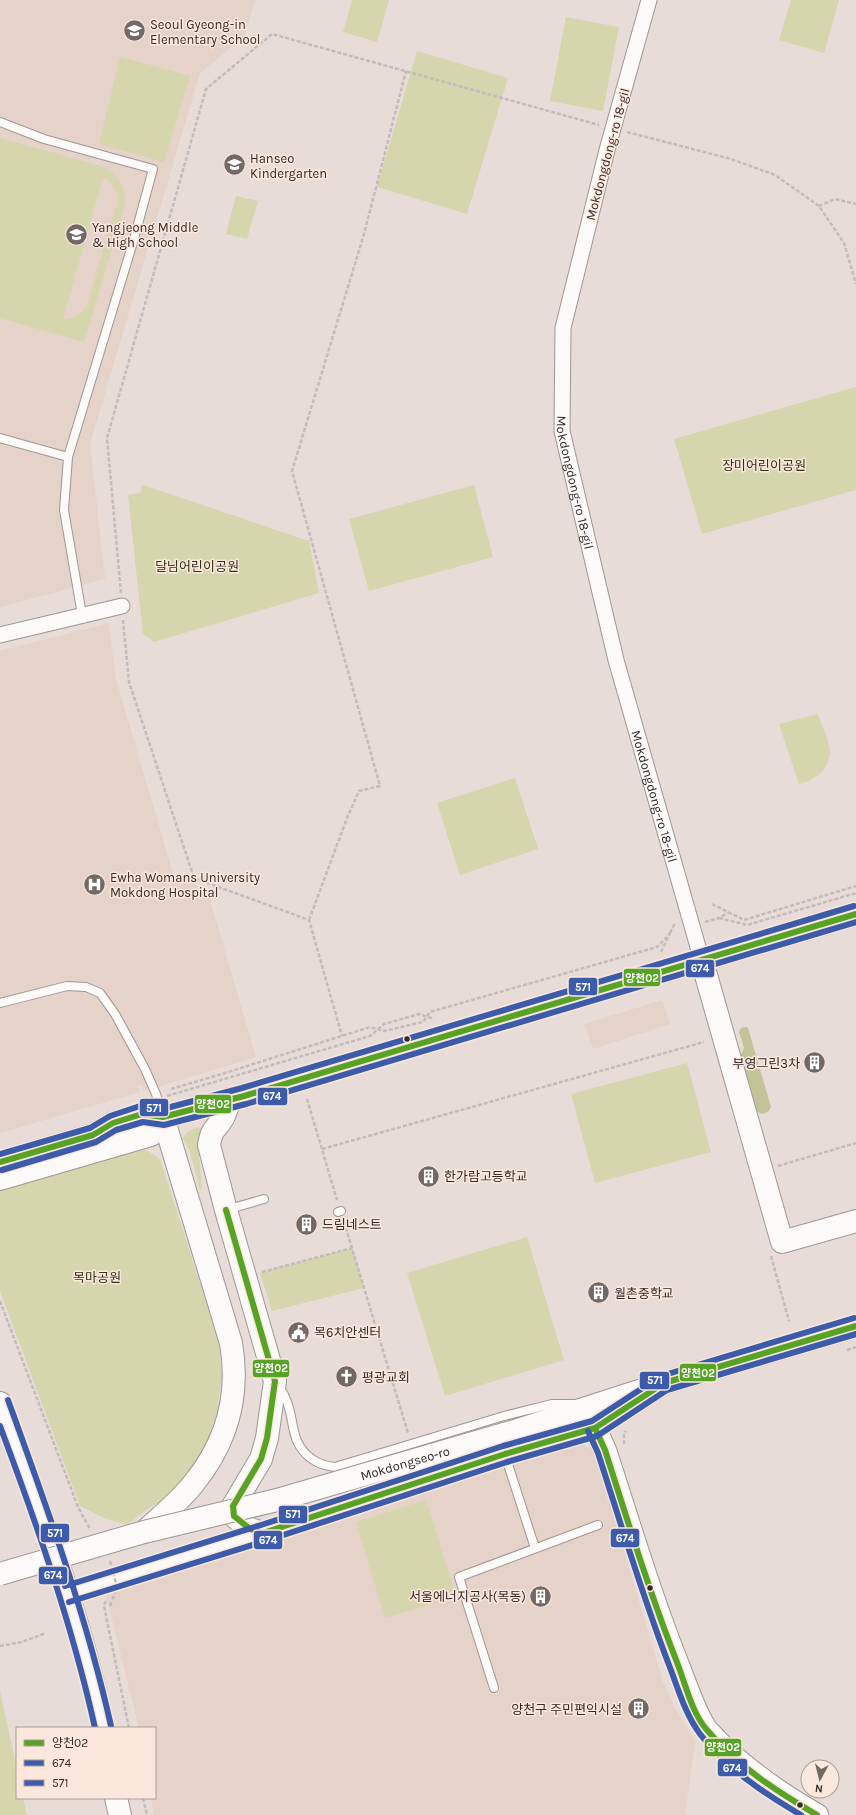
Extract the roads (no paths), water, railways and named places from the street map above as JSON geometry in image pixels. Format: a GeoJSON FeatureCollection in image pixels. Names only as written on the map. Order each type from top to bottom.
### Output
{"type":"FeatureCollection","features":[{"type":"Feature","properties":{"kind":"main road"},"geometry":{"type":"LineString","coordinates":[[0,1162],[93,1135],[113,1123],[160,1108],[230,1100],[856,914]]}},
{"type":"Feature","properties":{"kind":"main road"},"geometry":{"type":"LineString","coordinates":[[702,961],[782,1242],[856,1221]]}},
{"type":"Feature","properties":{"kind":"main road"},"geometry":{"type":"LineString","coordinates":[[230,1100],[223,1118],[215,1126],[209,1145],[275,1381],[267,1438],[261,1459],[233,1506],[234,1516],[250,1529],[264,1532]]}},
{"type":"Feature","properties":{"kind":"main road"},"geometry":{"type":"LineString","coordinates":[[0,1179],[151,1135],[160,1108]]}},
{"type":"Feature","properties":{"kind":"main road"},"geometry":{"type":"LineString","coordinates":[[144,1532],[194,1484],[210,1462],[225,1428],[234,1388],[234,1365],[226,1328],[160,1108]]}},
{"type":"Feature","properties":{"kind":"main road","name":"Mokdongseo-ro"},"geometry":{"type":"LineString","coordinates":[[0,1574],[144,1532],[278,1500],[518,1430],[664,1383],[856,1326]]}},
{"type":"Feature","properties":{"kind":"main road","name":"Mokdongseo-ro"},"geometry":{"type":"LineString","coordinates":[[67,1594],[505,1454],[594,1428],[664,1383]]}},
{"type":"Feature","properties":{"kind":"main road"},"geometry":{"type":"LineString","coordinates":[[0,1403],[46,1528],[67,1594],[103,1727]]}},
{"type":"Feature","properties":{"kind":"main road"},"geometry":{"type":"LineString","coordinates":[[594,1428],[607,1456],[663,1628],[690,1696],[706,1729],[749,1770],[782,1795],[817,1815]]}},
{"type":"Feature","properties":{"kind":"main road"},"geometry":{"type":"LineString","coordinates":[[116,1799],[120,1815]]}},
{"type":"Feature","properties":{"kind":"street","name":"Mokdongdong-ro 18-gil"},"geometry":{"type":"LineString","coordinates":[[649,0],[613,129],[563,328],[562,430],[616,660],[702,961]]}},
{"type":"Feature","properties":{"kind":"street"},"geometry":{"type":"LineString","coordinates":[[0,635],[122,606]]}},
{"type":"Feature","properties":{"kind":"lane"},"geometry":{"type":"LineString","coordinates":[[0,122],[44,139],[153,169],[68,457],[64,510],[82,615]]}},
{"type":"Feature","properties":{"kind":"lane"},"geometry":{"type":"LineString","coordinates":[[0,438],[68,457]]}},
{"type":"Feature","properties":{"kind":"lane"},"geometry":{"type":"LineString","coordinates":[[0,1004],[67,986],[86,987],[100,993],[115,1014],[145,1069],[160,1108]]}},
{"type":"Feature","properties":{"kind":"lane"},"geometry":{"type":"LineString","coordinates":[[226,1210],[264,1199]]}},
{"type":"Feature","properties":{"kind":"lane"},"geometry":{"type":"LineString","coordinates":[[275,1381],[286,1398],[297,1443],[302,1451],[318,1463],[335,1467],[504,1416],[552,1404],[598,1404]]}},
{"type":"Feature","properties":{"kind":"lane"},"geometry":{"type":"LineString","coordinates":[[505,1454],[534,1548]]}},
{"type":"Feature","properties":{"kind":"lane"},"geometry":{"type":"LineString","coordinates":[[190,1526],[216,1519],[238,1497]]}},
{"type":"Feature","properties":{"kind":"lane"},"geometry":{"type":"LineString","coordinates":[[494,1688],[459,1576],[598,1525]]}},
{"type":"Feature","properties":{"kind":"place","name":"Seoul Gyeong-in Elementary School"},"geometry":{"type":"Point","coordinates":[135,31]}},
{"type":"Feature","properties":{"kind":"place","name":"Hanseo Kindergarten"},"geometry":{"type":"Point","coordinates":[234,165]}},
{"type":"Feature","properties":{"kind":"place","name":"Yangjeong Middle & High School"},"geometry":{"type":"Point","coordinates":[76,234]}},
{"type":"Feature","properties":{"kind":"place","name":"Ewha Womans University Mokdong Hospital"},"geometry":{"type":"Point","coordinates":[95,884]}},
{"type":"Feature","properties":{"kind":"place","name":"부영그린3차"},"geometry":{"type":"Point","coordinates":[815,1063]}},
{"type":"Feature","properties":{"kind":"place","name":"한가람고등학교"},"geometry":{"type":"Point","coordinates":[428,1176]}},
{"type":"Feature","properties":{"kind":"place","name":"드림네스트"},"geometry":{"type":"Point","coordinates":[307,1224]}},
{"type":"Feature","properties":{"kind":"place","name":"월촌중학교"},"geometry":{"type":"Point","coordinates":[599,1293]}},
{"type":"Feature","properties":{"kind":"place","name":"목6치안센터"},"geometry":{"type":"Point","coordinates":[298,1332]}},
{"type":"Feature","properties":{"kind":"place","name":"평광교회"},"geometry":{"type":"Point","coordinates":[347,1377]}},
{"type":"Feature","properties":{"kind":"place","name":"서울에너지공사(목동)"},"geometry":{"type":"Point","coordinates":[541,1596]}},
{"type":"Feature","properties":{"kind":"place","name":"양천구 주민편익시설"},"geometry":{"type":"Point","coordinates":[638,1709]}},
{"type":"Feature","properties":{"kind":"park label","name":"장미어린이공원"},"geometry":{"type":"Point","coordinates":[764,465]}},
{"type":"Feature","properties":{"kind":"park label","name":"달님어린이공원"},"geometry":{"type":"Point","coordinates":[197,566]}},
{"type":"Feature","properties":{"kind":"park label","name":"목마공원"},"geometry":{"type":"Point","coordinates":[97,1277]}}]}
